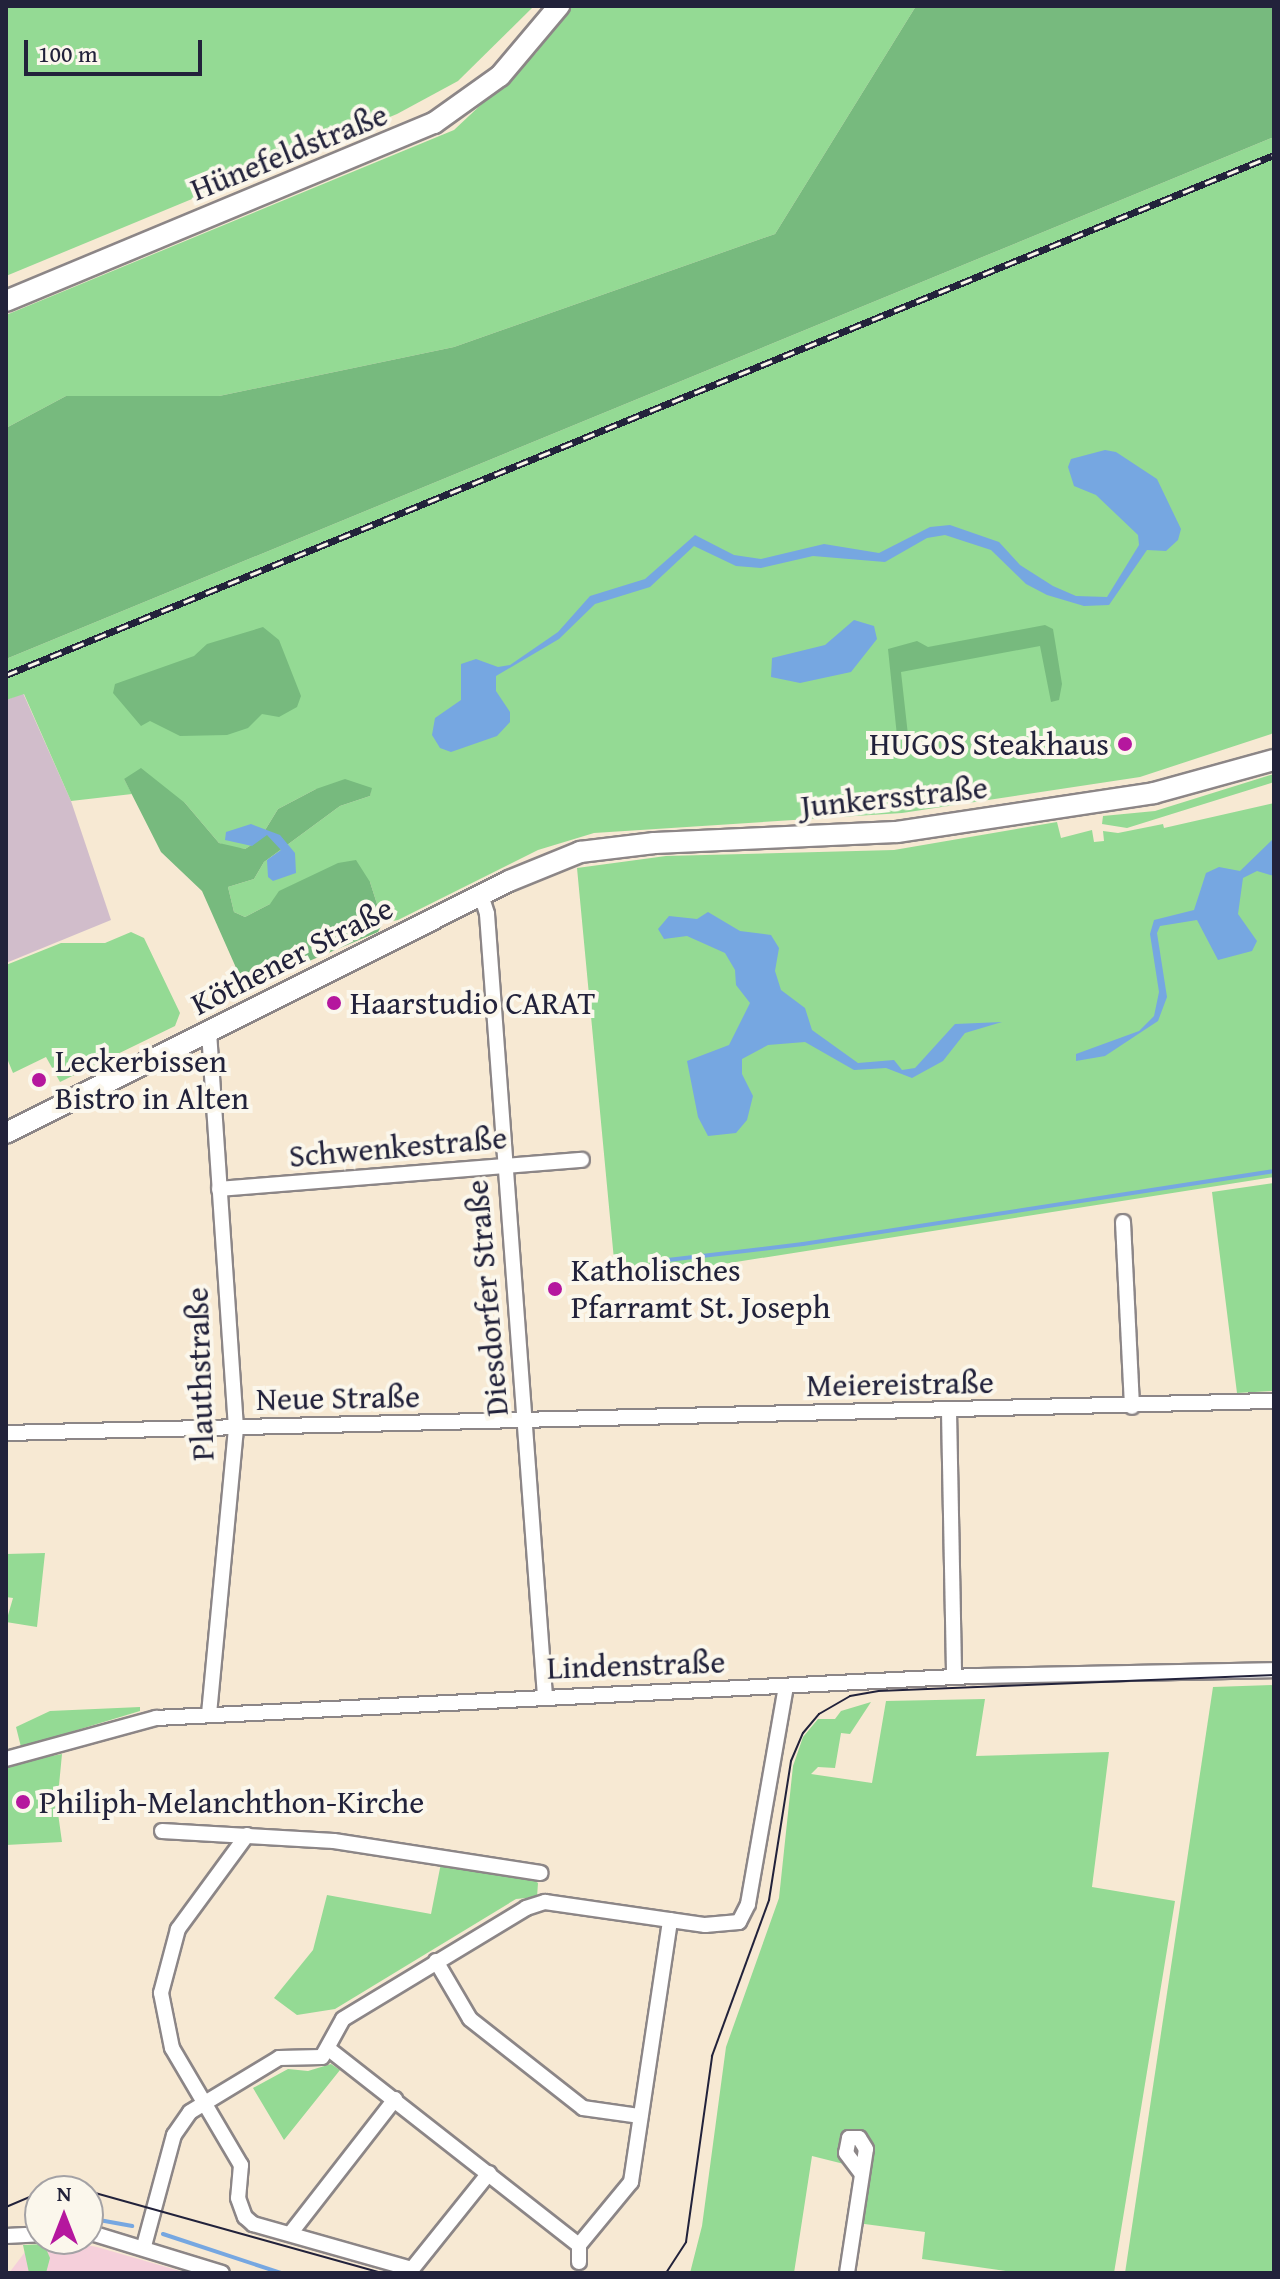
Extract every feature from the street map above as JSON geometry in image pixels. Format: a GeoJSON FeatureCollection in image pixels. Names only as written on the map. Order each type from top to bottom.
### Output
{"type":"FeatureCollection","features":[{"type":"Feature","properties":{"kind":"main road","name":"Hünefeldstraße"},"geometry":{"type":"LineString","coordinates":[[6,301],[434,123],[500,76],[559,6]]}},
{"type":"Feature","properties":{"kind":"main road","name":"Junkersstraße"},"geometry":{"type":"LineString","coordinates":[[563,857],[627,844],[918,829],[1154,793],[1274,760]]}},
{"type":"Feature","properties":{"kind":"main road","name":"Köthener Straße"},"geometry":{"type":"LineString","coordinates":[[6,1133],[563,857]]}},
{"type":"Feature","properties":{"kind":"street","name":"Diesdorfer Straße"},"geometry":{"type":"LineString","coordinates":[[481,895],[487,914],[545,1697]]}},
{"type":"Feature","properties":{"kind":"street","name":"Plauthstraße"},"geometry":{"type":"LineString","coordinates":[[209,1032],[236,1428],[209,1714]]}},
{"type":"Feature","properties":{"kind":"street","name":"Schwenkestraße"},"geometry":{"type":"LineString","coordinates":[[219,1189],[582,1160]]}},
{"type":"Feature","properties":{"kind":"street"},"geometry":{"type":"LineString","coordinates":[[1123,1222],[1132,1407]]}},
{"type":"Feature","properties":{"kind":"street","name":"Meiereistraße"},"geometry":{"type":"LineString","coordinates":[[526,1420],[1274,1401]]}},
{"type":"Feature","properties":{"kind":"street"},"geometry":{"type":"LineString","coordinates":[[949,1411],[954,1677]]}},
{"type":"Feature","properties":{"kind":"street","name":"Neue Straße"},"geometry":{"type":"LineString","coordinates":[[6,1433],[526,1420]]}},
{"type":"Feature","properties":{"kind":"street","name":"Lindenstraße"},"geometry":{"type":"LineString","coordinates":[[6,1759],[132,1722],[209,1714],[954,1677],[1274,1670]]}},
{"type":"Feature","properties":{"kind":"street"},"geometry":{"type":"LineString","coordinates":[[144,2246],[174,2135],[181,2121],[202,2104],[279,2058],[314,2059],[330,2050],[343,2019],[535,1904],[729,1927],[745,1915],[786,1687]]}},
{"type":"Feature","properties":{"kind":"street"},"geometry":{"type":"LineString","coordinates":[[162,1831],[334,1841],[541,1873]]}},
{"type":"Feature","properties":{"kind":"street"},"geometry":{"type":"LineString","coordinates":[[247,1835],[178,1929],[162,1976],[166,2029],[202,2104],[241,2165],[238,2198],[245,2217],[290,2234],[412,2269],[489,2173]]}},
{"type":"Feature","properties":{"kind":"street"},"geometry":{"type":"LineString","coordinates":[[579,2262],[579,2245],[627,2191],[670,1920]]}},
{"type":"Feature","properties":{"kind":"street"},"geometry":{"type":"LineString","coordinates":[[436,1961],[470,2019],[583,2108],[640,2116]]}},
{"type":"Feature","properties":{"kind":"street"},"geometry":{"type":"LineString","coordinates":[[330,2050],[579,2245]]}},
{"type":"Feature","properties":{"kind":"street"},"geometry":{"type":"LineString","coordinates":[[290,2234],[395,2099]]}},
{"type":"Feature","properties":{"kind":"street"},"geometry":{"type":"LineString","coordinates":[[847,2273],[862,2174]]}},
{"type":"Feature","properties":{"kind":"street"},"geometry":{"type":"LineString","coordinates":[[104,2236],[144,2246],[222,2273]]}},
{"type":"Feature","properties":{"kind":"shaded area"},"geometry":{"type":"Polygon","coordinates":[[[23,693],[71,801],[111,920],[6,963],[6,700],[23,693]]]}},
{"type":"Feature","properties":{"kind":"shaded area"},"geometry":{"type":"Polygon","coordinates":[[[104,2249],[187,2273],[9,2273],[24,2253],[104,2255],[104,2249]]]}},
{"type":"Feature","properties":{"kind":"green space"},"geometry":{"type":"Polygon","coordinates":[[[6,6],[534,6],[458,81],[397,114],[6,276],[6,6]]]}},
{"type":"Feature","properties":{"kind":"green space"},"geometry":{"type":"Polygon","coordinates":[[[570,6],[916,6],[775,234],[454,347],[219,396],[66,396],[6,428],[6,315],[454,130],[536,53],[570,6]]]}},
{"type":"Feature","properties":{"kind":"green space"},"geometry":{"type":"Polygon","coordinates":[[[916,6],[1274,6],[1274,137],[6,659],[6,428],[66,396],[219,396],[454,347],[775,234],[916,6]]]}},
{"type":"Feature","properties":{"kind":"green space"},"geometry":{"type":"Polygon","coordinates":[[[1274,137],[1274,733],[1140,777],[902,813],[594,833],[538,850],[398,920],[383,923],[370,882],[270,904],[245,917],[234,912],[228,887],[254,879],[264,862],[340,806],[370,796],[371,788],[316,789],[278,809],[259,840],[245,849],[230,847],[219,843],[185,803],[124,779],[132,794],[71,801],[24,694],[6,700],[6,659],[1274,137]]]}},
{"type":"Feature","properties":{"kind":"green space"},"geometry":{"type":"Polygon","coordinates":[[[1045,625],[1053,629],[1062,684],[1059,700],[1051,702],[1040,646],[901,672],[908,735],[897,736],[888,649],[917,641],[928,647],[1045,625]]]}},
{"type":"Feature","properties":{"kind":"green space"},"geometry":{"type":"Polygon","coordinates":[[[263,627],[279,640],[301,696],[297,707],[279,717],[262,714],[248,728],[227,735],[180,736],[150,721],[141,726],[113,693],[115,684],[194,656],[207,644],[263,627]]]}},
{"type":"Feature","properties":{"kind":"green space"},"geometry":{"type":"Polygon","coordinates":[[[141,768],[185,803],[219,843],[245,849],[259,840],[278,809],[316,789],[345,779],[372,788],[370,796],[340,806],[264,862],[254,879],[228,887],[234,912],[245,917],[270,904],[279,891],[338,863],[356,860],[370,882],[383,923],[378,932],[245,988],[202,891],[161,852],[124,779],[141,768]]]}},
{"type":"Feature","properties":{"kind":"green space"},"geometry":{"type":"Polygon","coordinates":[[[1274,774],[1274,782],[1127,828],[1102,824],[1103,816],[1155,811],[1274,774]]]}},
{"type":"Feature","properties":{"kind":"green space"},"geometry":{"type":"Polygon","coordinates":[[[1274,803],[1274,1177],[616,1281],[577,868],[666,856],[894,850],[1057,822],[1061,838],[1092,830],[1094,842],[1104,841],[1103,831],[1118,833],[1163,824],[1164,828],[1274,803]]]}},
{"type":"Feature","properties":{"kind":"green space"},"geometry":{"type":"Polygon","coordinates":[[[131,932],[144,938],[180,1013],[175,1026],[60,1082],[46,1057],[13,1073],[6,1056],[6,965],[61,943],[105,943],[131,932]]]}},
{"type":"Feature","properties":{"kind":"green space"},"geometry":{"type":"Polygon","coordinates":[[[1274,1183],[1274,1391],[1237,1393],[1212,1192],[1274,1183]]]}},
{"type":"Feature","properties":{"kind":"green space"},"geometry":{"type":"Polygon","coordinates":[[[45,1553],[37,1627],[6,1622],[13,1598],[6,1597],[6,1554],[45,1553]]]}},
{"type":"Feature","properties":{"kind":"green space"},"geometry":{"type":"Polygon","coordinates":[[[1274,1685],[1274,2273],[1125,2273],[1213,1687],[1274,1685]]]}},
{"type":"Feature","properties":{"kind":"green space"},"geometry":{"type":"Polygon","coordinates":[[[985,1699],[976,1756],[1109,1752],[1092,1887],[1175,1901],[1114,2273],[1019,2273],[922,2259],[925,2232],[857,2223],[868,2170],[812,2156],[794,2273],[690,2273],[702,2226],[726,2047],[779,1898],[793,1766],[803,1737],[818,1719],[835,1719],[841,1711],[871,1702],[850,1734],[841,1733],[835,1768],[818,1767],[811,1774],[872,1783],[886,1701],[985,1699]]]}},
{"type":"Feature","properties":{"kind":"green space"},"geometry":{"type":"Polygon","coordinates":[[[140,1707],[140,1711],[21,1747],[16,1727],[50,1711],[140,1707]]]}},
{"type":"Feature","properties":{"kind":"green space"},"geometry":{"type":"Polygon","coordinates":[[[62,1754],[57,1806],[62,1842],[6,1845],[6,1765],[62,1754]]]}},
{"type":"Feature","properties":{"kind":"green space"},"geometry":{"type":"Polygon","coordinates":[[[441,1863],[526,1875],[538,1883],[537,1897],[516,1899],[335,2009],[297,2015],[274,1998],[313,1950],[327,1895],[431,1914],[441,1863]]]}},
{"type":"Feature","properties":{"kind":"green space"},"geometry":{"type":"Polygon","coordinates":[[[331,2064],[340,2070],[284,2140],[253,2088],[288,2069],[308,2071],[331,2064]]]}},
{"type":"Feature","properties":{"kind":"green space"},"geometry":{"type":"Polygon","coordinates":[[[25,2255],[49,2255],[46,2273],[29,2273],[25,2255]]]}},
{"type":"Feature","properties":{"kind":"water"},"geometry":{"type":"Polygon","coordinates":[[[1105,450],[1116,452],[1157,479],[1181,529],[1178,540],[1166,551],[1147,550],[1109,605],[1084,606],[1047,595],[1026,584],[991,550],[945,535],[927,538],[885,562],[813,556],[761,568],[736,566],[694,546],[650,587],[595,604],[559,639],[496,676],[496,691],[510,712],[510,722],[497,736],[451,752],[440,748],[432,735],[435,718],[461,700],[461,664],[476,659],[498,667],[510,665],[558,632],[590,596],[645,579],[695,535],[734,555],[761,559],[824,544],[879,553],[930,527],[950,525],[999,542],[1020,565],[1053,586],[1076,596],[1107,597],[1139,545],[1138,535],[1096,495],[1074,486],[1068,467],[1071,459],[1105,450]]]}},
{"type":"Feature","properties":{"kind":"water"},"geometry":{"type":"Polygon","coordinates":[[[854,620],[874,626],[877,639],[851,672],[800,683],[771,677],[772,658],[825,645],[854,620]]]}},
{"type":"Feature","properties":{"kind":"water"},"geometry":{"type":"Polygon","coordinates":[[[251,824],[280,835],[295,853],[296,873],[273,881],[268,877],[267,860],[281,850],[267,835],[252,846],[225,840],[226,832],[251,824]]]}},
{"type":"Feature","properties":{"kind":"water"},"geometry":{"type":"Polygon","coordinates":[[[1274,838],[1274,876],[1257,871],[1243,878],[1238,914],[1257,941],[1252,951],[1218,960],[1197,920],[1160,926],[1157,933],[1167,997],[1158,1021],[1105,1056],[1076,1061],[1076,1054],[1139,1031],[1154,1016],[1159,992],[1150,934],[1154,920],[1194,910],[1206,873],[1219,867],[1240,871],[1274,838]]]}},
{"type":"Feature","properties":{"kind":"water"},"geometry":{"type":"Polygon","coordinates":[[[708,912],[740,931],[771,935],[779,948],[775,971],[781,990],[805,1008],[812,1030],[858,1063],[894,1060],[902,1070],[915,1068],[955,1024],[1002,1022],[965,1033],[943,1061],[912,1078],[886,1068],[854,1070],[805,1042],[768,1045],[742,1059],[742,1074],[753,1096],[747,1120],[736,1133],[708,1136],[698,1117],[687,1061],[729,1045],[750,1003],[736,985],[735,970],[725,953],[687,936],[664,939],[658,929],[669,916],[697,919],[708,912]]]}},
{"type":"Feature","properties":{"kind":"waterway"},"geometry":{"type":"LineString","coordinates":[[659,1261],[803,1244],[1274,1171]]}},
{"type":"Feature","properties":{"kind":"waterway"},"geometry":{"type":"LineString","coordinates":[[104,2221],[132,2226]]}},
{"type":"Feature","properties":{"kind":"waterway"},"geometry":{"type":"LineString","coordinates":[[163,2234],[281,2273]]}},
{"type":"Feature","properties":{"kind":"tram line"},"geometry":{"type":"LineString","coordinates":[[666,2273],[686,2242],[712,2056],[769,1900],[791,1761],[803,1733],[819,1714],[850,1696],[879,1691],[1274,1675]]}},
{"type":"Feature","properties":{"kind":"tram line"},"geometry":{"type":"LineString","coordinates":[[104,2195],[382,2273]]}},
{"type":"Feature","properties":{"kind":"tram line"},"geometry":{"type":"LineString","coordinates":[[6,2207],[24,2199]]}},
{"type":"Feature","properties":{"kind":"railway"},"geometry":{"type":"LineString","coordinates":[[6,675],[1274,155]]}},
{"type":"Feature","properties":{"kind":"place","name":"HUGOS Steakhaus"},"geometry":{"type":"Point","coordinates":[1125,744]}},
{"type":"Feature","properties":{"kind":"place","name":"Haarstudio CARAT"},"geometry":{"type":"Point","coordinates":[334,1003]}},
{"type":"Feature","properties":{"kind":"place","name":"Leckerbissen Bistro in Alten"},"geometry":{"type":"Point","coordinates":[39,1080]}},
{"type":"Feature","properties":{"kind":"place","name":"Katholisches Pfarramt St. Joseph"},"geometry":{"type":"Point","coordinates":[555,1289]}},
{"type":"Feature","properties":{"kind":"place","name":"Philiph-Melanchthon-Kirche"},"geometry":{"type":"Point","coordinates":[23,1802]}}]}
